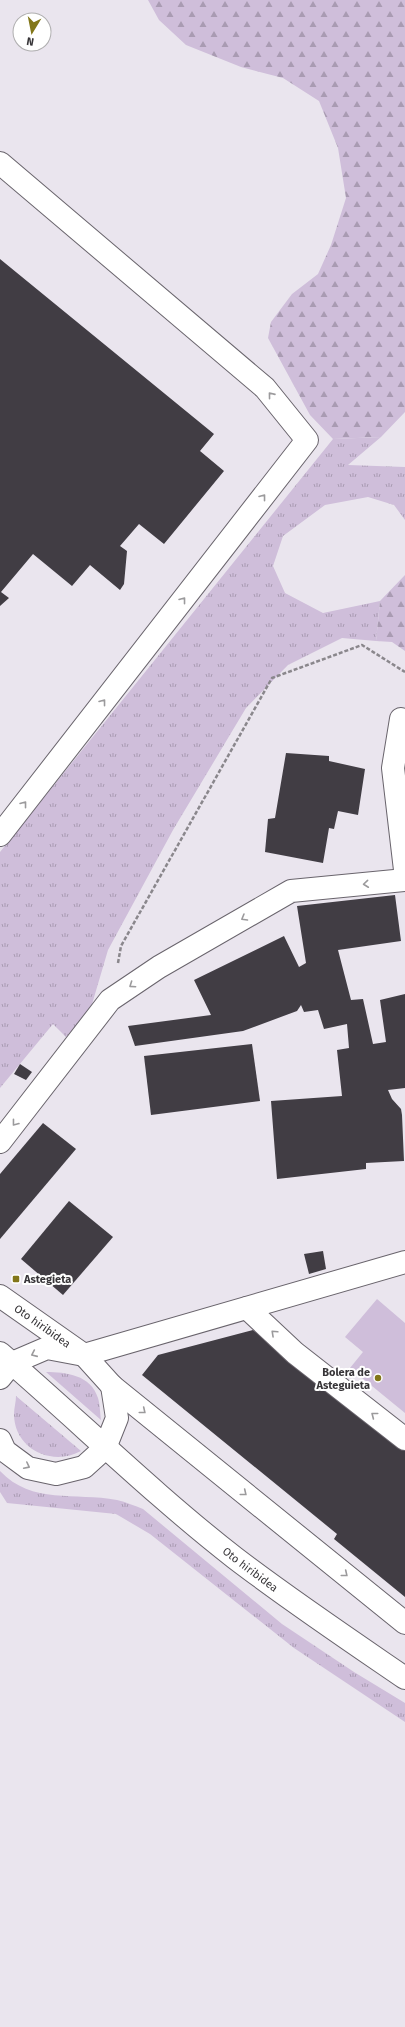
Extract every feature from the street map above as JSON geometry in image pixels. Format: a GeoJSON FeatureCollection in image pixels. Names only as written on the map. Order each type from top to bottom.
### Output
{"type":"FeatureCollection","features":[{"type":"Feature","properties":{"kind":"street"},"geometry":{"type":"LineString","coordinates":[[0,163],[265,388],[307,440],[0,835]]}},
{"type":"Feature","properties":{"kind":"street"},"geometry":{"type":"LineString","coordinates":[[401,719],[393,768],[405,870]]}},
{"type":"Feature","properties":{"kind":"street"},"geometry":{"type":"LineString","coordinates":[[0,1142],[110,1000],[159,967],[291,891],[405,880]]}},
{"type":"Feature","properties":{"kind":"street"},"geometry":{"type":"LineString","coordinates":[[84,1355],[405,1262]]}},
{"type":"Feature","properties":{"kind":"street","name":"Oto hiribidea"},"geometry":{"type":"LineString","coordinates":[[0,1296],[84,1355],[112,1386],[405,1623]]}},
{"type":"Feature","properties":{"kind":"street"},"geometry":{"type":"LineString","coordinates":[[247,1308],[295,1353],[405,1439]]}},
{"type":"Feature","properties":{"kind":"street","name":"Oto hiribidea"},"geometry":{"type":"LineString","coordinates":[[84,1355],[47,1348],[4,1365],[234,1557],[288,1597],[405,1678]]}},
{"type":"Feature","properties":{"kind":"street"},"geometry":{"type":"LineString","coordinates":[[0,1440],[5,1451],[28,1468],[56,1474],[84,1467],[105,1448],[117,1418],[112,1386]]}},
{"type":"Feature","properties":{"kind":"path"},"geometry":{"type":"LineString","coordinates":[[110,1000],[121,946],[272,678],[362,645],[405,672]]}},
{"type":"Feature","properties":{"kind":"green space"},"geometry":{"type":"Polygon","coordinates":[[[148,0],[405,0],[405,412],[381,437],[333,439],[310,415],[268,338],[271,322],[292,294],[318,274],[331,245],[346,198],[338,148],[319,101],[283,78],[241,67],[186,45],[159,20],[148,0]]]}},
{"type":"Feature","properties":{"kind":"green space"},"geometry":{"type":"Polygon","coordinates":[[[381,437],[348,465],[405,467],[405,520],[394,505],[368,497],[325,505],[283,536],[273,566],[285,593],[323,613],[380,601],[376,641],[342,638],[288,665],[246,708],[173,830],[108,950],[90,1011],[66,1037],[53,1024],[0,1088],[0,852],[333,439],[381,437]]]}},
{"type":"Feature","properties":{"kind":"green space"},"geometry":{"type":"Polygon","coordinates":[[[405,575],[405,651],[392,642],[376,641],[380,601],[405,575]]]}},
{"type":"Feature","properties":{"kind":"green space"},"geometry":{"type":"Polygon","coordinates":[[[377,1299],[405,1323],[405,1413],[350,1368],[363,1352],[345,1337],[377,1299]]]}},
{"type":"Feature","properties":{"kind":"green space"},"geometry":{"type":"Polygon","coordinates":[[[46,1372],[77,1376],[90,1384],[95,1390],[98,1398],[101,1420],[46,1372]]]}},
{"type":"Feature","properties":{"kind":"green space"},"geometry":{"type":"Polygon","coordinates":[[[16,1396],[81,1451],[58,1457],[47,1456],[37,1452],[28,1445],[20,1437],[16,1426],[14,1414],[16,1396]]]}},
{"type":"Feature","properties":{"kind":"green space"},"geometry":{"type":"Polygon","coordinates":[[[0,1471],[12,1482],[26,1489],[40,1493],[117,1500],[143,1509],[282,1624],[354,1672],[405,1703],[405,1722],[294,1648],[150,1534],[116,1514],[7,1503],[0,1492],[0,1471]]]}},
{"type":"Feature","properties":{"kind":"building"},"geometry":{"type":"Polygon","coordinates":[[[0,259],[214,434],[200,451],[224,471],[164,544],[139,524],[120,546],[127,551],[124,584],[120,590],[90,565],[72,586],[33,554],[1,592],[9,598],[0,606],[0,259]]]}},
{"type":"Feature","properties":{"kind":"building"},"geometry":{"type":"Polygon","coordinates":[[[286,753],[329,756],[329,761],[365,769],[358,815],[338,811],[334,829],[329,828],[323,863],[265,852],[268,819],[275,818],[286,753]]]}},
{"type":"Feature","properties":{"kind":"building"},"geometry":{"type":"Polygon","coordinates":[[[395,895],[401,941],[338,950],[351,1000],[363,999],[373,1044],[386,1042],[380,1000],[405,994],[405,1088],[388,1090],[392,1099],[401,1109],[404,1161],[366,1163],[366,1169],[277,1179],[271,1101],[342,1096],[337,1050],[349,1048],[347,1024],[324,1029],[318,1010],[304,1012],[301,1005],[297,1011],[243,1031],[135,1046],[128,1026],[211,1015],[194,980],[284,936],[299,967],[306,963],[297,906],[395,895]]]}},
{"type":"Feature","properties":{"kind":"building"},"geometry":{"type":"Polygon","coordinates":[[[252,1044],[260,1101],[151,1115],[144,1056],[252,1044]]]}},
{"type":"Feature","properties":{"kind":"building"},"geometry":{"type":"Polygon","coordinates":[[[20,1064],[32,1072],[26,1080],[14,1074],[20,1064]]]}},
{"type":"Feature","properties":{"kind":"building"},"geometry":{"type":"Polygon","coordinates":[[[43,1123],[76,1149],[0,1239],[0,1174],[43,1123]]]}},
{"type":"Feature","properties":{"kind":"building"},"geometry":{"type":"Polygon","coordinates":[[[69,1201],[113,1237],[63,1295],[21,1259],[69,1201]]]}},
{"type":"Feature","properties":{"kind":"building"},"geometry":{"type":"Polygon","coordinates":[[[323,1251],[326,1269],[309,1274],[304,1254],[323,1251]]]}},
{"type":"Feature","properties":{"kind":"building"},"geometry":{"type":"Polygon","coordinates":[[[253,1330],[405,1449],[405,1597],[334,1539],[337,1534],[142,1375],[158,1355],[253,1330]]]}},
{"type":"Feature","properties":{"kind":"place","name":"Astegieta"},"geometry":{"type":"Point","coordinates":[16,1279]}},
{"type":"Feature","properties":{"kind":"place","name":"Bolera de Asteguieta"},"geometry":{"type":"Point","coordinates":[378,1378]}}]}
